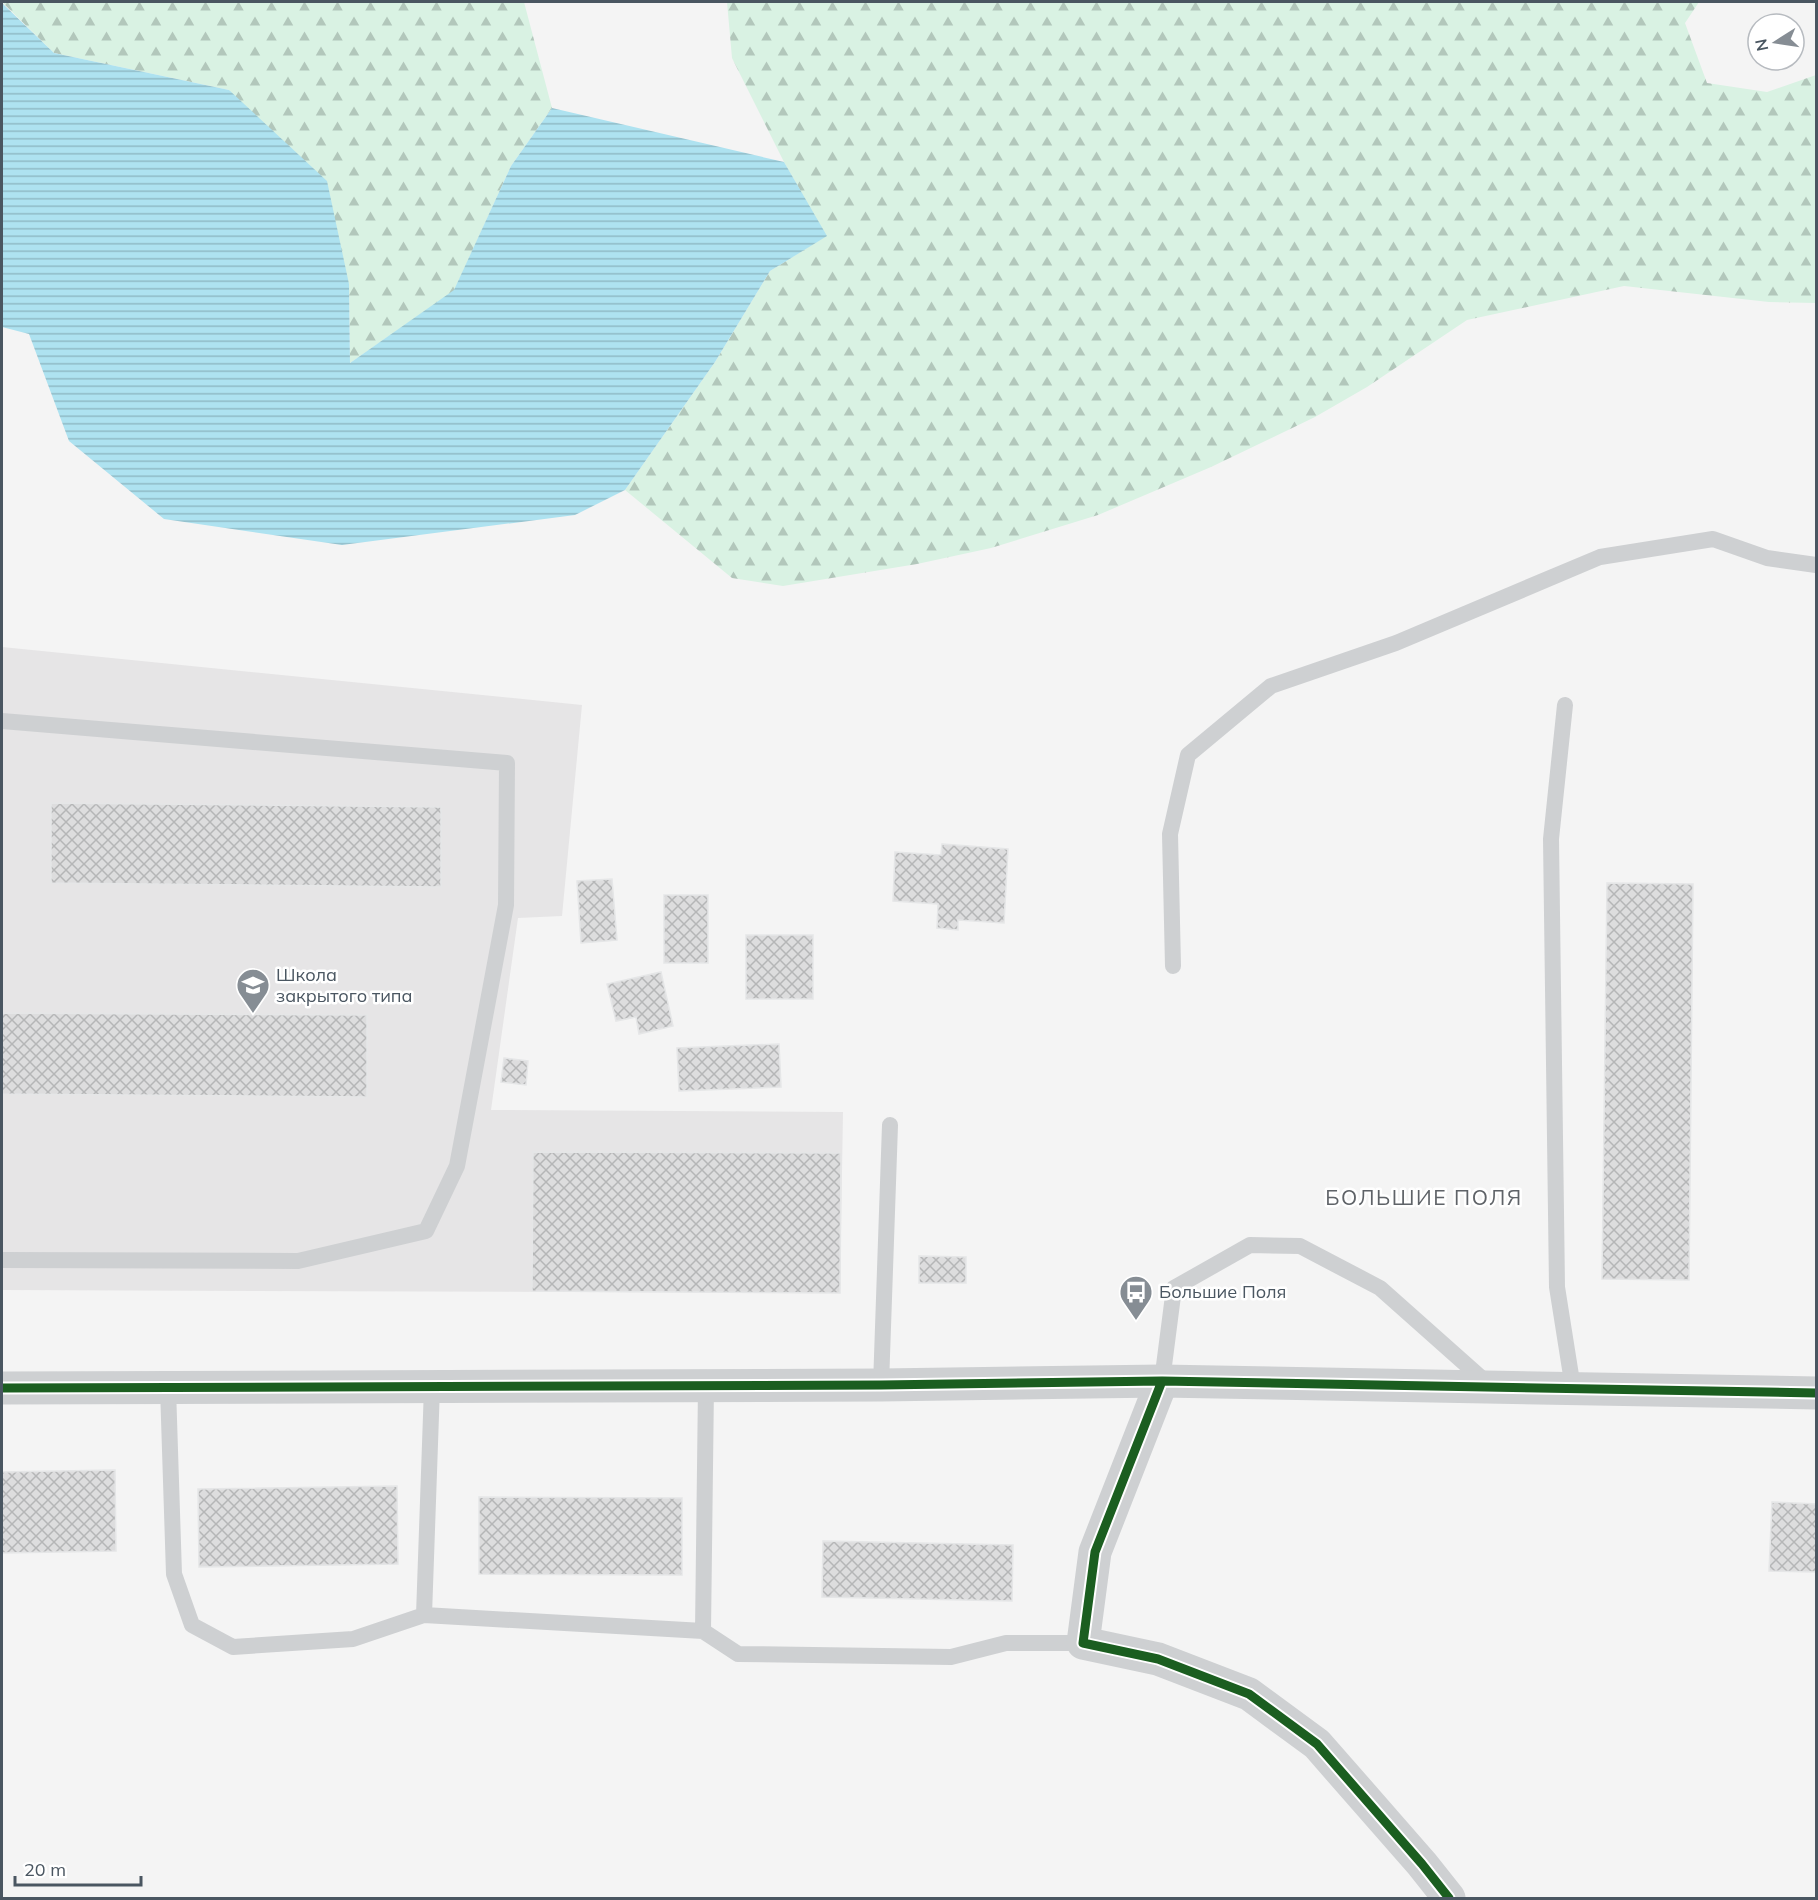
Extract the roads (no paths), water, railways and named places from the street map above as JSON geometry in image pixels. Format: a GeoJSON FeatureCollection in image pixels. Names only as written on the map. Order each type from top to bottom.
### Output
{"type":"FeatureCollection","features":[{"type":"Feature","properties":{"kind":"street"},"geometry":{"type":"LineString","coordinates":[[2,1388],[881,1385],[1162,1381],[1816,1393]]}},
{"type":"Feature","properties":{"kind":"street"},"geometry":{"type":"LineString","coordinates":[[1162,1381],[1095,1552],[1083,1642],[1158,1659],[1249,1694],[1317,1744],[1422,1864],[1449,1899]]}},
{"type":"Feature","properties":{"kind":"lane"},"geometry":{"type":"LineString","coordinates":[[1173,966],[1170,834],[1188,754],[1271,686],[1395,643],[1600,557],[1713,539],[1767,558],[1816,565]]}},
{"type":"Feature","properties":{"kind":"lane"},"geometry":{"type":"LineString","coordinates":[[1564,705],[1551,839],[1557,1287],[1573,1388]]}},
{"type":"Feature","properties":{"kind":"lane"},"geometry":{"type":"LineString","coordinates":[[2,722],[507,763],[506,905],[458,1166],[426,1231],[298,1261],[2,1260]]}},
{"type":"Feature","properties":{"kind":"lane"},"geometry":{"type":"LineString","coordinates":[[881,1385],[890,1125]]}},
{"type":"Feature","properties":{"kind":"lane"},"geometry":{"type":"LineString","coordinates":[[1162,1381],[1174,1288],[1250,1245],[1300,1245],[1380,1288],[1491,1386]]}},
{"type":"Feature","properties":{"kind":"lane"},"geometry":{"type":"LineString","coordinates":[[703,1630],[706,1386]]}},
{"type":"Feature","properties":{"kind":"lane"},"geometry":{"type":"LineString","coordinates":[[424,1615],[432,1387]]}},
{"type":"Feature","properties":{"kind":"lane"},"geometry":{"type":"LineString","coordinates":[[168,1388],[174,1574],[192,1625],[233,1647],[353,1639],[424,1615],[703,1630],[738,1654],[951,1657],[1006,1643],[1083,1642]]}},
{"type":"Feature","properties":{"kind":"water"},"geometry":{"type":"Polygon","coordinates":[[[2,3],[54,53],[229,90],[327,181],[349,284],[350,363],[454,290],[511,166],[552,108],[784,162],[827,236],[770,271],[715,362],[625,490],[575,515],[342,545],[164,519],[69,441],[29,334],[2,327],[2,3]]]}},
{"type":"Feature","properties":{"kind":"place","name":"Школа закрытого типа"},"geometry":{"type":"Point","coordinates":[253,1014]}},
{"type":"Feature","properties":{"kind":"place","name":"Большие Поля"},"geometry":{"type":"Point","coordinates":[1136,1321]}},
{"type":"Feature","properties":{"kind":"district","name":"БОЛЬШИЕ ПОЛЯ"},"geometry":{"type":"Point","coordinates":[1424,1198]}}]}
